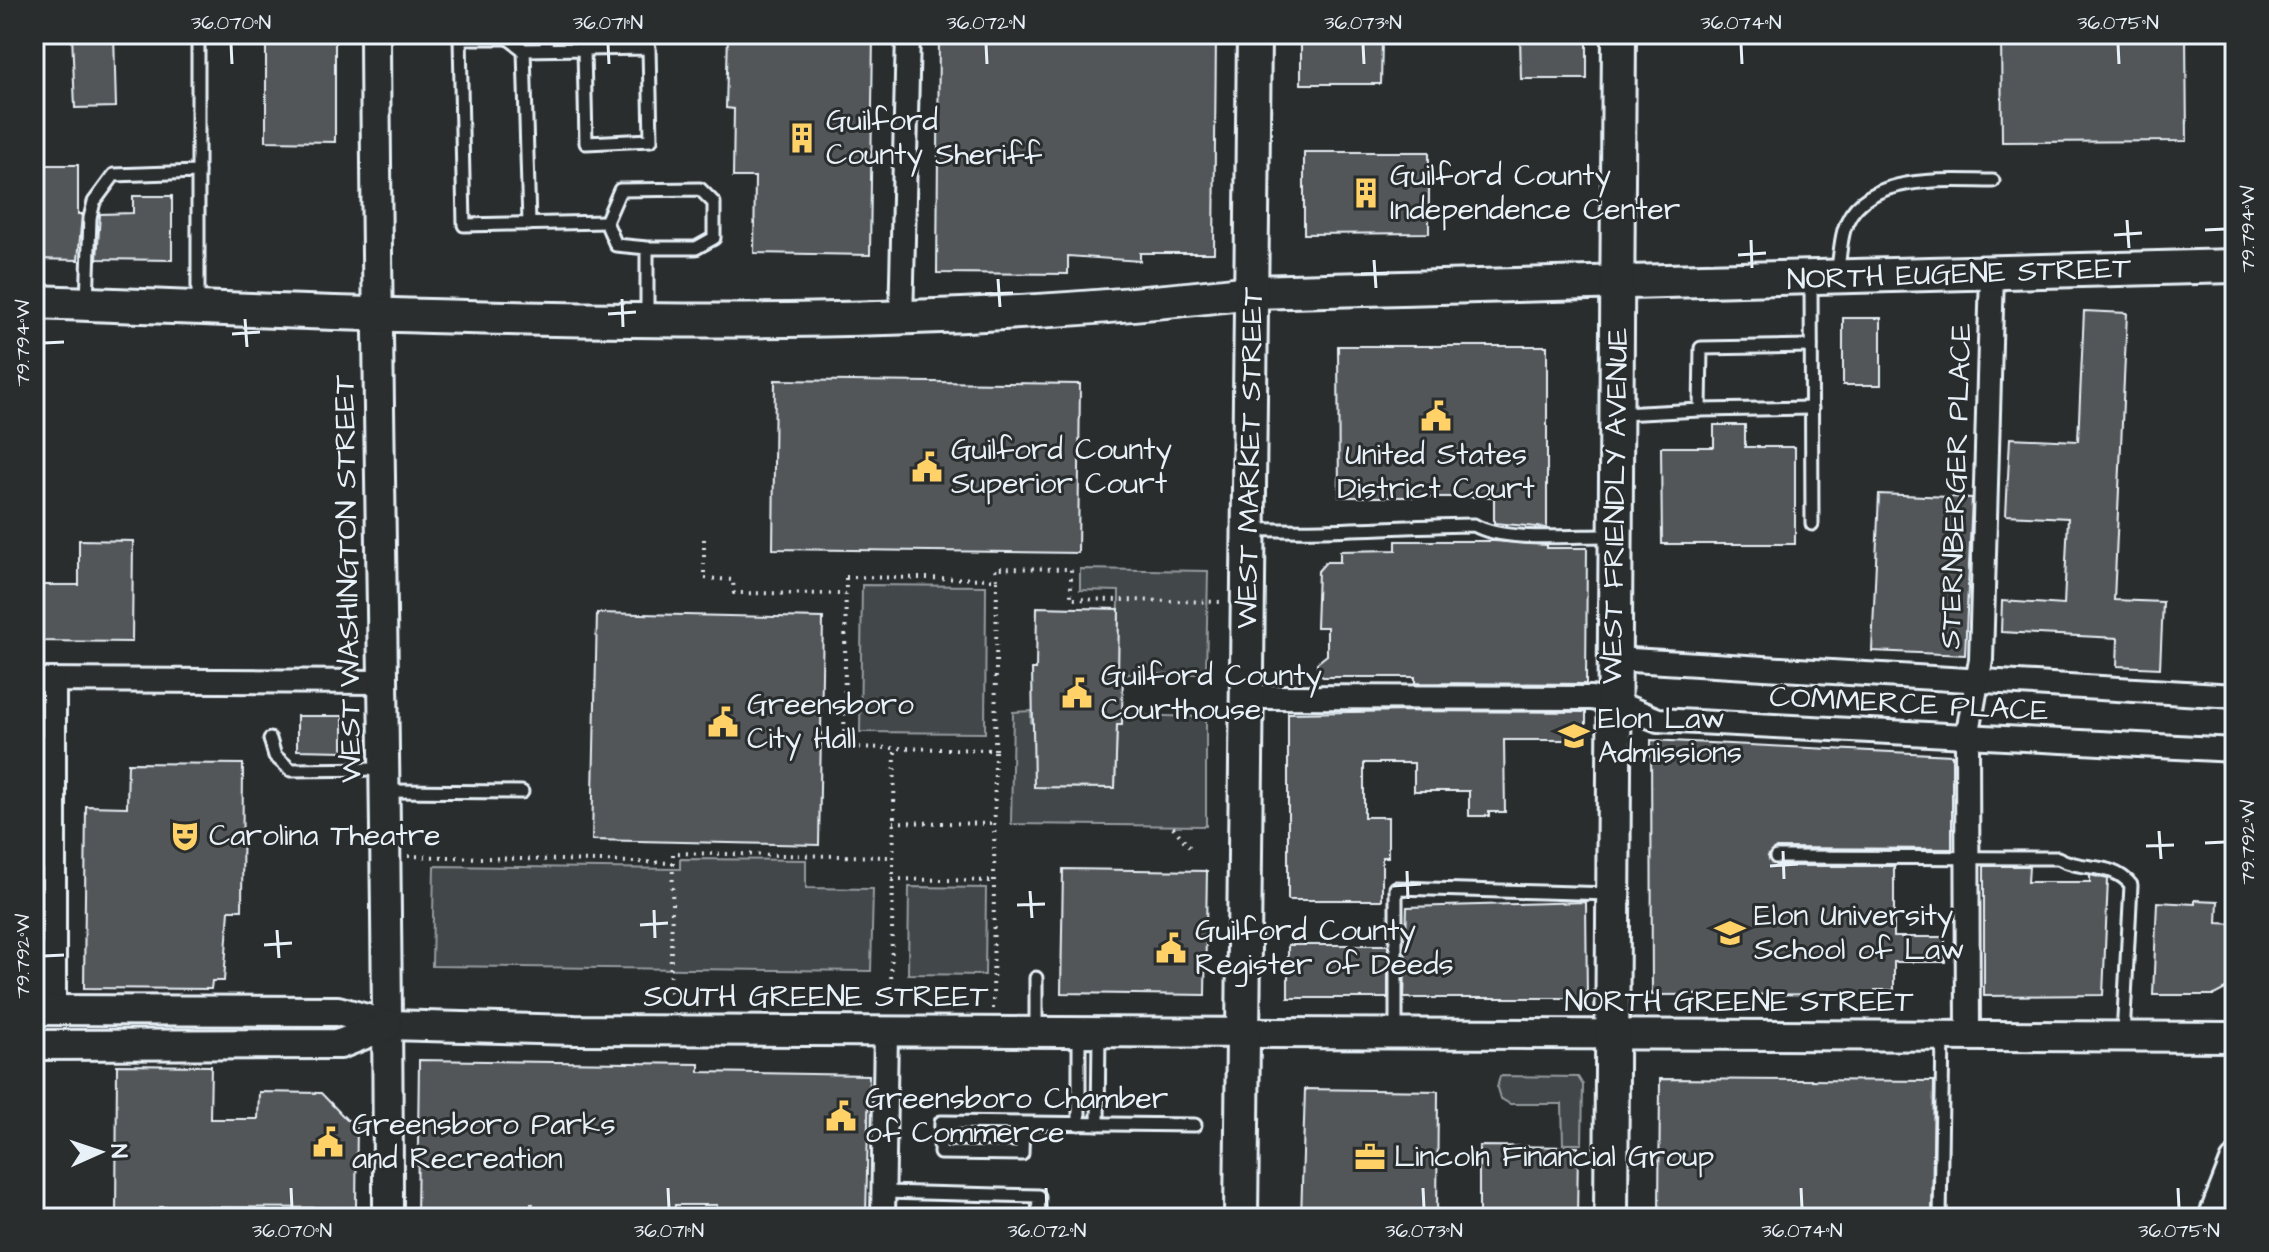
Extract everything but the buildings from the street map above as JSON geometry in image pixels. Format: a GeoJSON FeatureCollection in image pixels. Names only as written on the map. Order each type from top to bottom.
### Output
{"type":"FeatureCollection","features":[{"type":"Feature","properties":{"kind":"main road","name":"WEST MARKET STREET"},"geometry":{"type":"LineString","coordinates":[[1241,1218],[1254,34]]}},
{"type":"Feature","properties":{"kind":"main road","name":"WEST FRIENDLY AVENUE"},"geometry":{"type":"LineString","coordinates":[[1611,1218],[1619,34]]}},
{"type":"Feature","properties":{"kind":"main road","name":"NORTH EUGENE STREET"},"geometry":{"type":"LineString","coordinates":[[34,302],[647,319],[901,321],[1152,305],[1251,292],[1617,285],[2235,266]]}},
{"type":"Feature","properties":{"kind":"street","name":"WEST WASHINGTON STREET"},"geometry":{"type":"LineString","coordinates":[[375,34],[386,780],[388,1218]]}},
{"type":"Feature","properties":{"kind":"street"},"geometry":{"type":"LineString","coordinates":[[901,321],[908,34]]}},
{"type":"Feature","properties":{"kind":"street","name":"STERNBERGER PLACE"},"geometry":{"type":"LineString","coordinates":[[1955,1036],[1967,857],[1967,737],[1980,680],[1992,273]]}},
{"type":"Feature","properties":{"kind":"street","name":"COMMERCE PLACE"},"geometry":{"type":"LineString","coordinates":[[1614,659],[2235,696]]}},
{"type":"Feature","properties":{"kind":"street"},"geometry":{"type":"LineString","coordinates":[[44,1010],[44,680],[384,682]]}},
{"type":"Feature","properties":{"kind":"street","name":"COMMERCE PLACE"},"geometry":{"type":"LineString","coordinates":[[1247,697],[1591,698],[1614,702],[1658,720],[2235,750]]}},
{"type":"Feature","properties":{"kind":"street","name":"SOUTH GREENE STREET"},"geometry":{"type":"LineString","coordinates":[[44,1010],[338,1011],[388,1025],[575,1030],[1244,1032]]}},
{"type":"Feature","properties":{"kind":"street","name":"SOUTH GREENE STREET"},"geometry":{"type":"LineString","coordinates":[[34,1045],[340,1044],[388,1025]]}},
{"type":"Feature","properties":{"kind":"street"},"geometry":{"type":"LineString","coordinates":[[883,1218],[886,1031]]}},
{"type":"Feature","properties":{"kind":"street","name":"NORTH GREENE STREET"},"geometry":{"type":"LineString","coordinates":[[1244,1032],[1611,1037],[2235,1037]]}},
{"type":"Feature","properties":{"kind":"street"},"geometry":{"type":"LineString","coordinates":[[2213,1218],[2232,1180]]}},
{"type":"Feature","properties":{"kind":"lane"},"geometry":{"type":"LineString","coordinates":[[198,34],[198,308]]}},
{"type":"Feature","properties":{"kind":"lane"},"geometry":{"type":"LineString","coordinates":[[524,50],[508,38],[460,38],[464,225],[606,222]]}},
{"type":"Feature","properties":{"kind":"lane"},"geometry":{"type":"LineString","coordinates":[[524,50],[548,38],[584,49],[649,48],[651,140],[586,143],[584,49]]}},
{"type":"Feature","properties":{"kind":"lane"},"geometry":{"type":"LineString","coordinates":[[524,50],[529,224]]}},
{"type":"Feature","properties":{"kind":"lane"},"geometry":{"type":"LineString","coordinates":[[87,303],[90,218],[94,202],[114,175],[198,172]]}},
{"type":"Feature","properties":{"kind":"lane"},"geometry":{"type":"LineString","coordinates":[[1812,524],[1811,346],[1824,278],[1845,227],[1867,198],[1894,185],[1993,181]]}},
{"type":"Feature","properties":{"kind":"lane"},"geometry":{"type":"LineString","coordinates":[[700,189],[714,203],[714,238],[696,248],[647,248],[616,245],[606,222],[620,190],[700,189]]}},
{"type":"Feature","properties":{"kind":"lane"},"geometry":{"type":"LineString","coordinates":[[647,248],[647,319]]}},
{"type":"Feature","properties":{"kind":"lane"},"geometry":{"type":"LineString","coordinates":[[1700,410],[1701,348],[1811,346]]}},
{"type":"Feature","properties":{"kind":"lane"},"geometry":{"type":"LineString","coordinates":[[1616,414],[1812,408]]}},
{"type":"Feature","properties":{"kind":"lane"},"geometry":{"type":"LineString","coordinates":[[1249,529],[1315,532],[1363,526],[1474,525],[1484,531],[1517,534],[1615,536]]}},
{"type":"Feature","properties":{"kind":"lane"},"geometry":{"type":"LineString","coordinates":[[270,739],[275,756],[291,770],[522,792]]}},
{"type":"Feature","properties":{"kind":"lane"},"geometry":{"type":"LineString","coordinates":[[1776,857],[2058,858],[2080,867],[2113,870],[2131,885],[2123,1037]]}},
{"type":"Feature","properties":{"kind":"lane"},"geometry":{"type":"LineString","coordinates":[[1396,1034],[1396,888],[1612,894]]}},
{"type":"Feature","properties":{"kind":"lane"},"geometry":{"type":"LineString","coordinates":[[1036,978],[1036,1032]]}},
{"type":"Feature","properties":{"kind":"lane"},"geometry":{"type":"LineString","coordinates":[[1079,1124],[1089,1032]]}},
{"type":"Feature","properties":{"kind":"lane"},"geometry":{"type":"LineString","coordinates":[[1089,1032],[1098,1124]]}},
{"type":"Feature","properties":{"kind":"lane"},"geometry":{"type":"LineString","coordinates":[[1940,1218],[1955,1036]]}},
{"type":"Feature","properties":{"kind":"lane"},"geometry":{"type":"LineString","coordinates":[[1023,1123],[1022,1154],[940,1153],[941,1122],[1195,1125]]}},
{"type":"Feature","properties":{"kind":"lane"},"geometry":{"type":"LineString","coordinates":[[884,1192],[1039,1196],[1038,1218]]}},
{"type":"Feature","properties":{"kind":"path"},"geometry":{"type":"LineString","coordinates":[[704,539],[704,578],[733,580],[734,593],[846,594]]}},
{"type":"Feature","properties":{"kind":"path"},"geometry":{"type":"LineString","coordinates":[[993,1032],[995,568],[1071,569],[1071,599],[1248,602]]}},
{"type":"Feature","properties":{"kind":"path"},"geometry":{"type":"LineString","coordinates":[[995,750],[844,747],[846,577],[997,579]]}},
{"type":"Feature","properties":{"kind":"path"},"geometry":{"type":"LineString","coordinates":[[891,994],[895,748]]}},
{"type":"Feature","properties":{"kind":"path"},"geometry":{"type":"LineString","coordinates":[[893,822],[994,824]]}},
{"type":"Feature","properties":{"kind":"path"},"geometry":{"type":"LineString","coordinates":[[1173,827],[1191,849]]}},
{"type":"Feature","properties":{"kind":"path"},"geometry":{"type":"LineString","coordinates":[[670,993],[673,853],[892,857]]}},
{"type":"Feature","properties":{"kind":"path"},"geometry":{"type":"LineString","coordinates":[[386,855],[673,863]]}},
{"type":"Feature","properties":{"kind":"path"},"geometry":{"type":"LineString","coordinates":[[892,879],[993,881]]}},
{"type":"Feature","properties":{"kind":"path"},"geometry":{"type":"LineString","coordinates":[[532,1203],[532,1217]]}},
{"type":"Feature","properties":{"kind":"shaded area"},"geometry":{"type":"Polygon","coordinates":[[[1080,569],[1208,571],[1206,674],[1118,674],[1119,591],[1080,590],[1080,569]]]}},
{"type":"Feature","properties":{"kind":"shaded area"},"geometry":{"type":"Polygon","coordinates":[[[862,585],[986,586],[985,733],[860,732],[862,585]]]}},
{"type":"Feature","properties":{"kind":"shaded area"},"geometry":{"type":"Polygon","coordinates":[[[1031,711],[1031,723],[1035,724],[1034,787],[1115,788],[1117,725],[1122,724],[1122,715],[1206,717],[1206,826],[1011,824],[1013,712],[1031,711]]]}},
{"type":"Feature","properties":{"kind":"shaded area"},"geometry":{"type":"Polygon","coordinates":[[[680,859],[806,860],[806,888],[873,889],[871,971],[432,966],[434,866],[680,869],[680,859]]]}},
{"type":"Feature","properties":{"kind":"shaded area"},"geometry":{"type":"Polygon","coordinates":[[[909,887],[986,888],[985,975],[908,974],[909,887]]]}},
{"type":"Feature","properties":{"kind":"shaded area"},"geometry":{"type":"Polygon","coordinates":[[[1500,1076],[1578,1077],[1583,1085],[1582,1144],[1563,1144],[1562,1104],[1510,1104],[1500,1098],[1497,1088],[1500,1076]]]}},
{"type":"Feature","properties":{"kind":"place","name":"Guilford County Sheriff"},"geometry":{"type":"Point","coordinates":[802,138]}},
{"type":"Feature","properties":{"kind":"place","name":"Guilford County Independence Center"},"geometry":{"type":"Point","coordinates":[1366,193]}},
{"type":"Feature","properties":{"kind":"place","name":"United States District Court"},"geometry":{"type":"Point","coordinates":[1436,416]}},
{"type":"Feature","properties":{"kind":"place","name":"Guilford County Superior Court"},"geometry":{"type":"Point","coordinates":[927,467]}},
{"type":"Feature","properties":{"kind":"place","name":"Guilford County Courthouse"},"geometry":{"type":"Point","coordinates":[1077,693]}},
{"type":"Feature","properties":{"kind":"place","name":"Greensboro City Hall"},"geometry":{"type":"Point","coordinates":[723,722]}},
{"type":"Feature","properties":{"kind":"place","name":"Elon Law Admissions"},"geometry":{"type":"Point","coordinates":[1574,736]}},
{"type":"Feature","properties":{"kind":"place","name":"Carolina Theatre"},"geometry":{"type":"Point","coordinates":[185,836]}},
{"type":"Feature","properties":{"kind":"place","name":"Elon University School of Law"},"geometry":{"type":"Point","coordinates":[1730,933]}},
{"type":"Feature","properties":{"kind":"place","name":"Guilford County Register of Deeds"},"geometry":{"type":"Point","coordinates":[1171,948]}},
{"type":"Feature","properties":{"kind":"place","name":"Greensboro Chamber of Commerce"},"geometry":{"type":"Point","coordinates":[841,1116]}},
{"type":"Feature","properties":{"kind":"place","name":"Greensboro Parks and Recreation"},"geometry":{"type":"Point","coordinates":[328,1142]}},
{"type":"Feature","properties":{"kind":"place","name":"Lincoln Financial Group"},"geometry":{"type":"Point","coordinates":[1370,1157]}}]}
